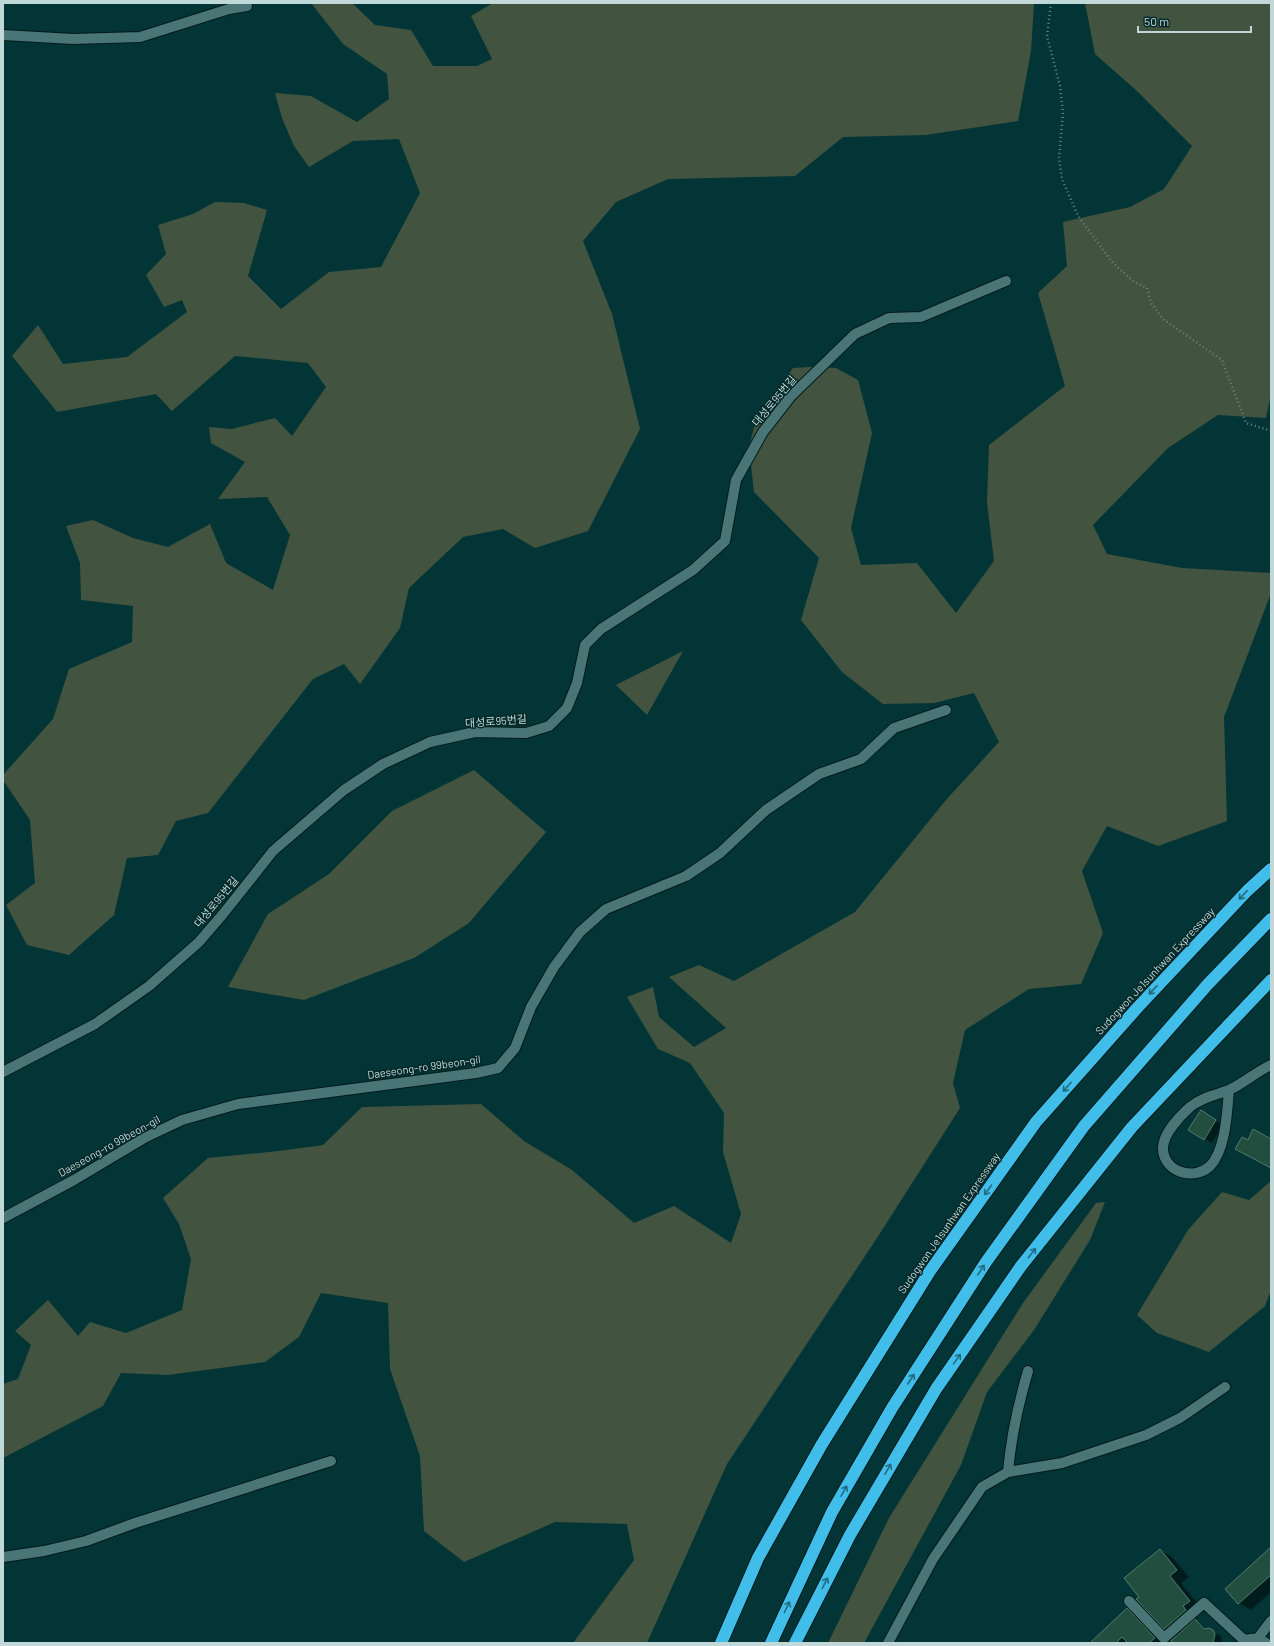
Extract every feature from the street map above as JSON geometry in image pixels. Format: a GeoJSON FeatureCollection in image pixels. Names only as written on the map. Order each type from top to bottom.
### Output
{"type":"FeatureCollection","features":[{"type":"Feature","properties":{"kind":"highway","name":"Sudogwon Je1sunhwan Expressway"},"geometry":{"type":"LineString","coordinates":[[721,1643],[758,1558],[769,1538],[822,1444],[930,1271],[1036,1122],[1138,1007],[1247,891],[1271,869]]}},
{"type":"Feature","properties":{"kind":"highway"},"geometry":{"type":"LineString","coordinates":[[771,1643],[832,1512],[892,1408],[986,1262],[1084,1126],[1208,984],[1271,919]]}},
{"type":"Feature","properties":{"kind":"highway"},"geometry":{"type":"LineString","coordinates":[[795,1643],[850,1535],[936,1389],[1021,1266],[1132,1127],[1271,980]]}},
{"type":"Feature","properties":{"kind":"street"},"geometry":{"type":"LineString","coordinates":[[3,35],[73,39],[140,37],[229,9],[248,6]]}},
{"type":"Feature","properties":{"kind":"street","name":"대성로95번길"},"geometry":{"type":"LineString","coordinates":[[3,1072],[95,1024],[149,986],[199,942],[273,851],[344,790],[383,764],[430,742],[475,732],[526,733],[549,726],[567,708],[577,683],[585,645],[601,629],[693,570],[725,541],[736,480],[763,432],[791,396],[855,334],[889,318],[921,317],[1006,281]]}},
{"type":"Feature","properties":{"kind":"street","name":"Daeseong-ro 99beon-gil"},"geometry":{"type":"LineString","coordinates":[[3,1218],[74,1180],[146,1137],[182,1120],[238,1104],[476,1073],[498,1068],[515,1048],[531,1007],[554,967],[580,932],[606,908],[686,876],[720,853],[766,810],[819,774],[861,759],[894,728],[946,710]]}},
{"type":"Feature","properties":{"kind":"street"},"geometry":{"type":"LineString","coordinates":[[1229,1090],[1226,1126],[1219,1149],[1210,1166],[1197,1173],[1186,1175],[1174,1169],[1165,1157],[1163,1147],[1167,1134],[1190,1107],[1205,1098],[1229,1090],[1271,1065]]}},
{"type":"Feature","properties":{"kind":"street"},"geometry":{"type":"LineString","coordinates":[[1008,1472],[1015,1419],[1028,1371]]}},
{"type":"Feature","properties":{"kind":"street"},"geometry":{"type":"LineString","coordinates":[[888,1643],[933,1559],[982,1487],[1008,1472],[1062,1463],[1146,1435],[1180,1418],[1225,1387]]}},
{"type":"Feature","properties":{"kind":"street"},"geometry":{"type":"LineString","coordinates":[[3,1556],[44,1551],[86,1541],[135,1522],[331,1461]]}},
{"type":"Feature","properties":{"kind":"street"},"geometry":{"type":"LineString","coordinates":[[1129,1601],[1165,1641],[1204,1603],[1243,1642],[1262,1640],[1271,1621]]}},
{"type":"Feature","properties":{"kind":"path"},"geometry":{"type":"LineString","coordinates":[[1051,3],[1047,36],[1060,86],[1063,114],[1059,158],[1062,179],[1078,216],[1112,262],[1133,281],[1147,288],[1151,303],[1163,319],[1222,360],[1246,423],[1271,431]]}},
{"type":"Feature","properties":{"kind":"green space"},"geometry":{"type":"Polygon","coordinates":[[[311,3],[352,3],[375,25],[411,30],[433,66],[477,66],[492,59],[471,16],[493,3],[1034,3],[1031,51],[1018,121],[926,135],[843,137],[795,176],[668,179],[616,202],[583,241],[612,314],[640,429],[588,531],[535,548],[503,529],[463,537],[409,588],[400,628],[360,684],[344,664],[313,679],[208,813],[176,821],[158,855],[127,858],[114,915],[69,955],[27,945],[6,905],[35,883],[30,820],[3,780],[3,775],[53,719],[69,669],[132,642],[133,606],[81,600],[80,563],[66,526],[93,520],[133,538],[168,547],[210,524],[226,563],[273,590],[290,535],[267,497],[218,499],[245,462],[211,443],[209,427],[232,429],[275,418],[292,436],[326,387],[308,363],[235,356],[172,411],[156,394],[57,412],[12,356],[38,325],[63,364],[127,357],[187,312],[182,300],[164,307],[146,275],[166,254],[158,225],[193,214],[215,202],[244,203],[267,210],[248,276],[281,309],[329,272],[381,267],[420,193],[399,139],[353,141],[309,167],[294,146],[282,118],[275,93],[311,96],[357,122],[389,99],[387,74],[343,44],[311,3]]]}},
{"type":"Feature","properties":{"kind":"green space"},"geometry":{"type":"Polygon","coordinates":[[[1085,3],[1271,3],[1271,393],[1266,418],[1218,415],[1168,448],[1093,525],[1107,554],[1182,568],[1271,573],[1271,593],[1224,717],[1227,821],[1158,846],[1107,826],[1082,871],[1103,933],[1081,984],[1029,989],[965,1030],[953,1083],[960,1108],[877,1238],[727,1464],[647,1643],[573,1643],[634,1560],[627,1524],[555,1522],[464,1562],[424,1531],[420,1456],[390,1369],[388,1303],[321,1293],[299,1337],[265,1362],[168,1375],[121,1373],[103,1406],[3,1458],[3,1384],[18,1379],[31,1345],[15,1331],[48,1300],[78,1336],[90,1322],[126,1333],[182,1310],[191,1259],[179,1224],[163,1198],[208,1158],[323,1145],[362,1107],[481,1104],[524,1141],[572,1170],[634,1223],[674,1206],[731,1243],[741,1214],[723,1152],[724,1113],[690,1063],[658,1049],[627,997],[653,987],[659,1017],[694,1047],[726,1028],[669,977],[699,965],[734,981],[855,912],[946,800],[999,742],[974,693],[934,703],[883,704],[842,672],[801,620],[819,558],[754,492],[749,447],[756,420],[793,368],[836,368],[858,380],[872,433],[851,528],[861,565],[917,563],[956,613],[994,561],[987,503],[989,445],[1065,386],[1038,293],[1067,266],[1063,222],[1130,207],[1164,189],[1192,146],[1137,91],[1095,54],[1085,3]]]}},
{"type":"Feature","properties":{"kind":"green space"},"geometry":{"type":"Polygon","coordinates":[[[683,651],[647,715],[616,685],[683,651]]]}},
{"type":"Feature","properties":{"kind":"green space"},"geometry":{"type":"Polygon","coordinates":[[[474,770],[546,832],[469,923],[414,958],[304,1000],[228,987],[268,914],[329,874],[392,811],[474,770]]]}},
{"type":"Feature","properties":{"kind":"green space"},"geometry":{"type":"Polygon","coordinates":[[[1271,1181],[1271,1290],[1265,1306],[1209,1352],[1157,1333],[1137,1315],[1188,1230],[1222,1192],[1249,1200],[1271,1181]]]}},
{"type":"Feature","properties":{"kind":"green space"},"geometry":{"type":"Polygon","coordinates":[[[1105,1202],[1090,1240],[1034,1330],[987,1392],[961,1465],[864,1643],[828,1643],[889,1518],[1023,1303],[1096,1203],[1105,1202]]]}},
{"type":"Feature","properties":{"kind":"building"},"geometry":{"type":"Polygon","coordinates":[[[1201,1110],[1216,1120],[1204,1140],[1188,1130],[1201,1110]]]}},
{"type":"Feature","properties":{"kind":"building"},"geometry":{"type":"Polygon","coordinates":[[[1253,1129],[1271,1139],[1271,1168],[1235,1149],[1242,1137],[1248,1140],[1253,1129]]]}},
{"type":"Feature","properties":{"kind":"building"},"geometry":{"type":"Polygon","coordinates":[[[1271,1547],[1271,1575],[1238,1604],[1225,1589],[1271,1547]]]}},
{"type":"Feature","properties":{"kind":"building"},"geometry":{"type":"Polygon","coordinates":[[[1160,1549],[1177,1570],[1170,1576],[1190,1601],[1183,1606],[1186,1610],[1164,1629],[1136,1599],[1139,1597],[1124,1578],[1160,1549]]]}},
{"type":"Feature","properties":{"kind":"building"},"geometry":{"type":"Polygon","coordinates":[[[1127,1608],[1155,1638],[1149,1643],[1128,1643],[1122,1637],[1116,1643],[1090,1643],[1127,1608]]]}},
{"type":"Feature","properties":{"kind":"building"},"geometry":{"type":"Polygon","coordinates":[[[1195,1619],[1204,1629],[1209,1628],[1213,1630],[1215,1634],[1213,1643],[1173,1643],[1171,1641],[1195,1619]]]}}]}
